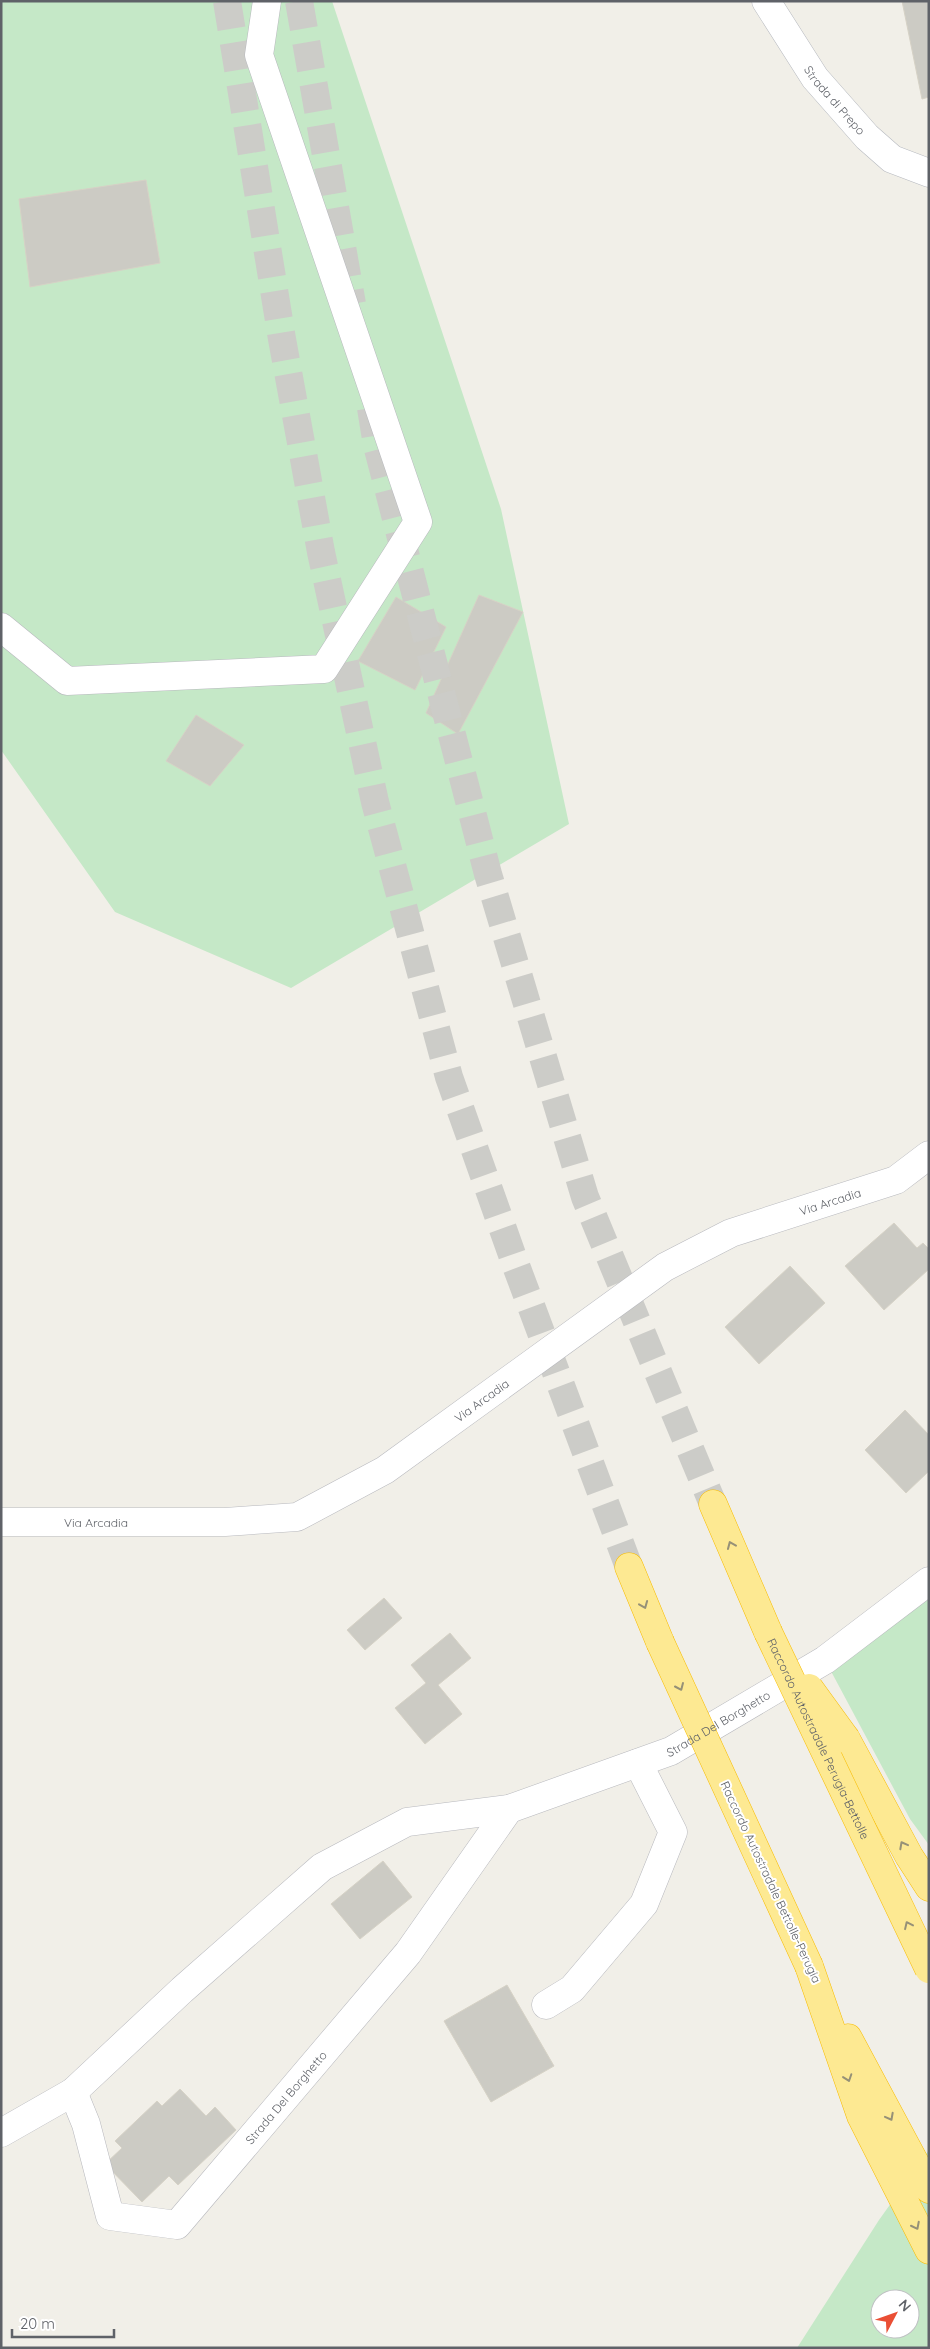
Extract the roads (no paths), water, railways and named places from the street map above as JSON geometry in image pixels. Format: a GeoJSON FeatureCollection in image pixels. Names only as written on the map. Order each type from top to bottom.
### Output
{"type":"FeatureCollection","features":[{"type":"Feature","properties":{"kind":"highway","name":"Raccordo Autostradale Perugia-Bettolle"},"geometry":{"type":"LineString","coordinates":[[713,1504],[768,1632],[929,1969]]}},
{"type":"Feature","properties":{"kind":"highway","name":"Raccordo Autostradale Bettolle-Perugia"},"geometry":{"type":"LineString","coordinates":[[629,1567],[660,1642],[809,1966],[929,2189]]}},
{"type":"Feature","properties":{"kind":"highway"},"geometry":{"type":"LineString","coordinates":[[768,1632],[846,1740],[909,1856],[929,1887]]}},
{"type":"Feature","properties":{"kind":"highway"},"geometry":{"type":"LineString","coordinates":[[809,1966],[861,2116],[929,2250]]}},
{"type":"Feature","properties":{"kind":"street"},"geometry":{"type":"LineString","coordinates":[[1,627],[67,681],[324,668],[418,522],[260,55],[267,1]]}},
{"type":"Feature","properties":{"kind":"street","name":"Strada di Prepo"},"geometry":{"type":"LineString","coordinates":[[766,1],[815,78],[867,138],[892,160],[929,174]]}},
{"type":"Feature","properties":{"kind":"street","name":"Via Arcadia"},"geometry":{"type":"LineString","coordinates":[[1,1522],[225,1522],[297,1517],[385,1470],[665,1267],[731,1233],[896,1180],[929,1155]]}},
{"type":"Feature","properties":{"kind":"street","name":"Strada Del Borghetto"},"geometry":{"type":"LineString","coordinates":[[1,2133],[73,2092],[182,1990],[322,1867],[407,1822],[509,1809],[671,1751],[825,1660],[929,1581]]}},
{"type":"Feature","properties":{"kind":"street"},"geometry":{"type":"LineString","coordinates":[[546,2005],[572,1989],[644,1904],[673,1832],[638,1763]]}},
{"type":"Feature","properties":{"kind":"street","name":"Strada Del Borghetto"},"geometry":{"type":"LineString","coordinates":[[73,2092],[86,2124],[110,2216],[177,2225],[408,1953],[509,1809]]}},
{"type":"Feature","properties":{"kind":"tunnel"},"geometry":{"type":"LineString","coordinates":[[227,1],[282,339],[321,552],[375,802],[449,1077],[515,1263],[629,1567]]}},
{"type":"Feature","properties":{"kind":"tunnel"},"geometry":{"type":"LineString","coordinates":[[299,1],[352,304]]}},
{"type":"Feature","properties":{"kind":"tunnel"},"geometry":{"type":"LineString","coordinates":[[371,408],[377,445],[488,874],[585,1197],[713,1504]]}}]}
